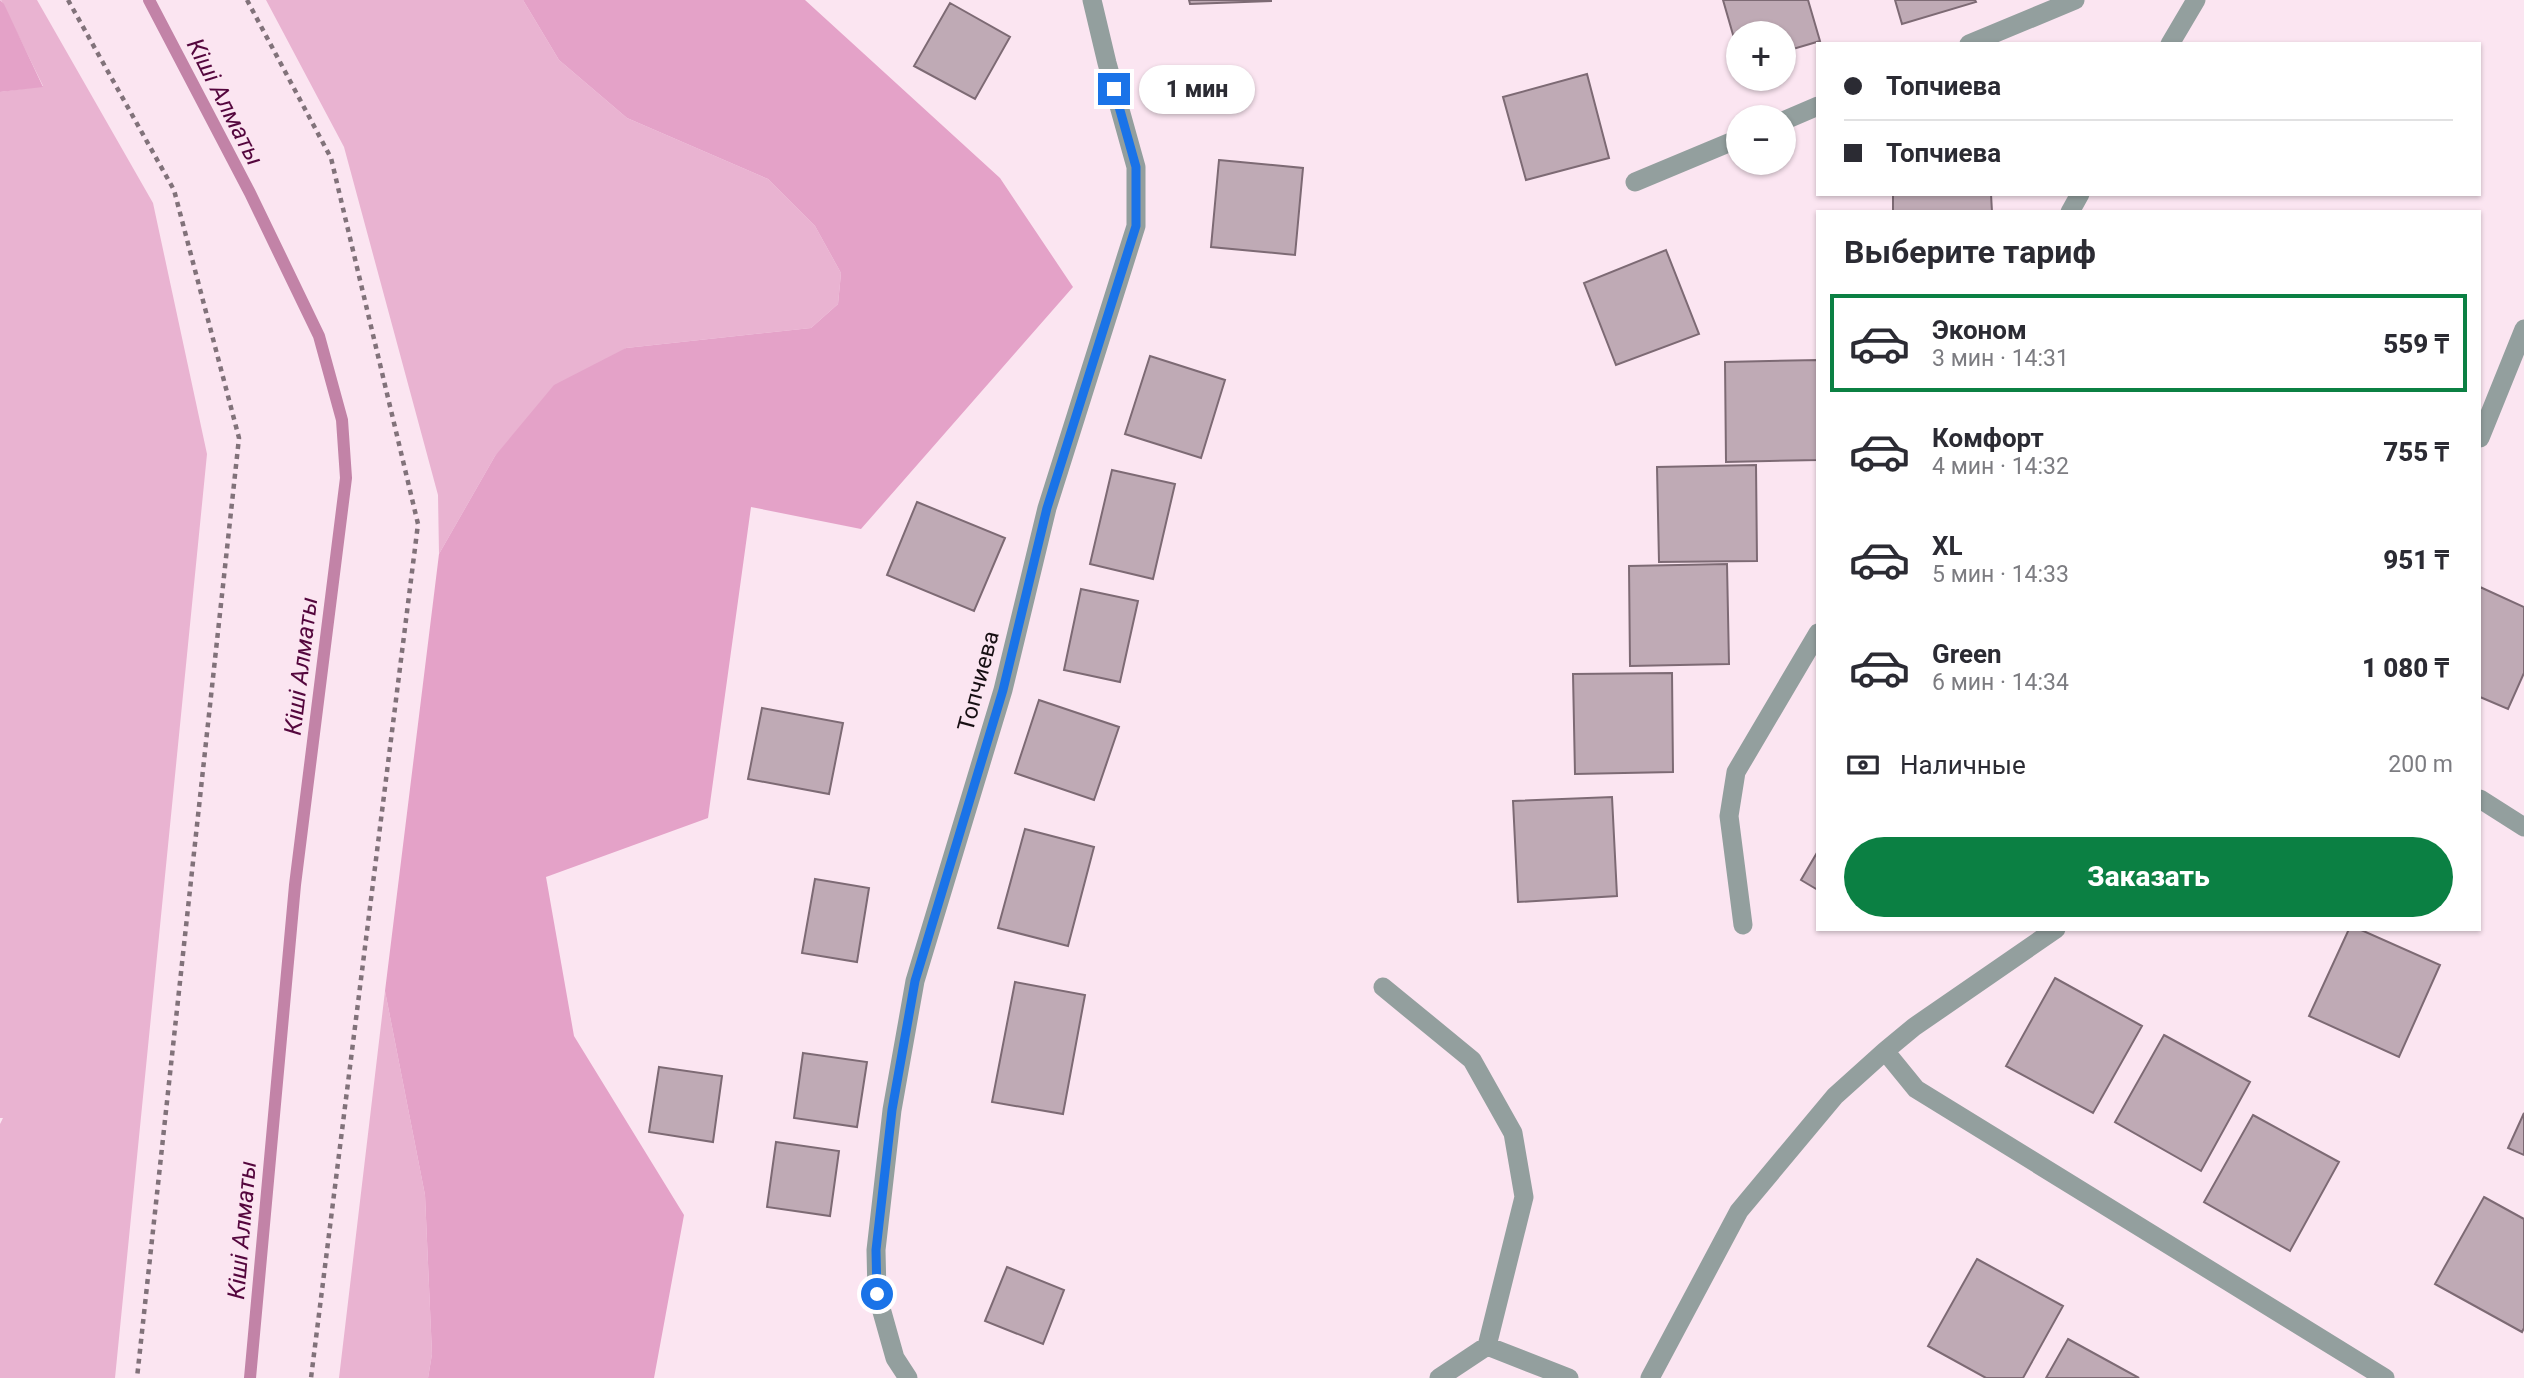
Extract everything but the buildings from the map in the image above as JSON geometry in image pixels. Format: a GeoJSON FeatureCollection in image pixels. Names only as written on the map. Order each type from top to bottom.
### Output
{"type":"FeatureCollection","features":[{"type":"Feature","properties":{"kind":"street","name":"Топчиева"},"geometry":{"type":"LineString","coordinates":[[908,1378],[895,1358],[877,1294],[876,1250],[892,1110],[915,981],[1003,690],[1047,508],[1136,226],[1136,167],[1092,0]]}},
{"type":"Feature","properties":{"kind":"street"},"geometry":{"type":"LineString","coordinates":[[1974,42],[2075,0]]}},
{"type":"Feature","properties":{"kind":"street"},"geometry":{"type":"LineString","coordinates":[[2171,42],[2196,0]]}},
{"type":"Feature","properties":{"kind":"street"},"geometry":{"type":"LineString","coordinates":[[1796,115],[1816,107]]}},
{"type":"Feature","properties":{"kind":"street"},"geometry":{"type":"LineString","coordinates":[[1635,182],[1726,144]]}},
{"type":"Feature","properties":{"kind":"street"},"geometry":{"type":"LineString","coordinates":[[2481,436],[2524,329]]}},
{"type":"Feature","properties":{"kind":"street"},"geometry":{"type":"LineString","coordinates":[[1743,925],[1729,816],[1736,772],[1816,637]]}},
{"type":"Feature","properties":{"kind":"street"},"geometry":{"type":"LineString","coordinates":[[2481,800],[2524,827]]}},
{"type":"Feature","properties":{"kind":"street"},"geometry":{"type":"LineString","coordinates":[[1650,1378],[1739,1211],[1835,1096],[1914,1027],[2053,931]]}},
{"type":"Feature","properties":{"kind":"street"},"geometry":{"type":"LineString","coordinates":[[1383,987],[1472,1060],[1513,1133],[1524,1197],[1487,1346],[1439,1378]]}},
{"type":"Feature","properties":{"kind":"street"},"geometry":{"type":"LineString","coordinates":[[1885,1051],[1916,1089],[2385,1378]]}},
{"type":"Feature","properties":{"kind":"street"},"geometry":{"type":"LineString","coordinates":[[1487,1346],[1569,1378]]}},
{"type":"Feature","properties":{"kind":"path"},"geometry":{"type":"LineString","coordinates":[[68,0],[174,190],[239,438],[137,1378]]}},
{"type":"Feature","properties":{"kind":"path"},"geometry":{"type":"LineString","coordinates":[[247,0],[331,158],[418,524],[311,1378]]}},
{"type":"Feature","properties":{"kind":"shaded area"},"geometry":{"type":"Polygon","coordinates":[[[0,0],[4,4],[43,87],[0,92],[0,0]]]}},
{"type":"Feature","properties":{"kind":"shaded area"},"geometry":{"type":"Polygon","coordinates":[[[1,0],[37,0],[153,203],[207,454],[115,1378],[0,1378],[0,1124],[3,1118],[0,1118],[0,92],[43,86],[1,0]]]}},
{"type":"Feature","properties":{"kind":"shaded area"},"geometry":{"type":"Polygon","coordinates":[[[266,0],[523,0],[559,60],[627,118],[768,179],[815,226],[841,273],[838,304],[811,328],[626,348],[495,456],[439,554],[438,495],[344,147],[266,0]]]}},
{"type":"Feature","properties":{"kind":"shaded area"},"geometry":{"type":"Polygon","coordinates":[[[523,0],[805,0],[1000,178],[1073,287],[861,529],[751,507],[708,818],[546,877],[574,1036],[684,1215],[654,1378],[428,1378],[432,1354],[425,1195],[385,991],[439,554],[495,456],[554,385],[626,348],[811,328],[838,304],[841,273],[815,226],[768,179],[627,118],[559,60],[523,0]]]}},
{"type":"Feature","properties":{"kind":"shaded area"},"geometry":{"type":"Polygon","coordinates":[[[385,991],[425,1195],[432,1354],[428,1378],[339,1378],[385,991]]]}},
{"type":"Feature","properties":{"kind":"waterway","name":"Кіші Алматы"},"geometry":{"type":"LineString","coordinates":[[149,0],[250,193],[319,336],[342,420],[346,478],[295,885],[250,1378]]}},
{"type":"Feature","properties":{"kind":"route"},"geometry":{"type":"LineString","coordinates":[[877,1294],[876,1250],[892,1110],[915,981],[1003,690],[1047,508],[1136,226],[1136,167],[1114,89]]}}]}
